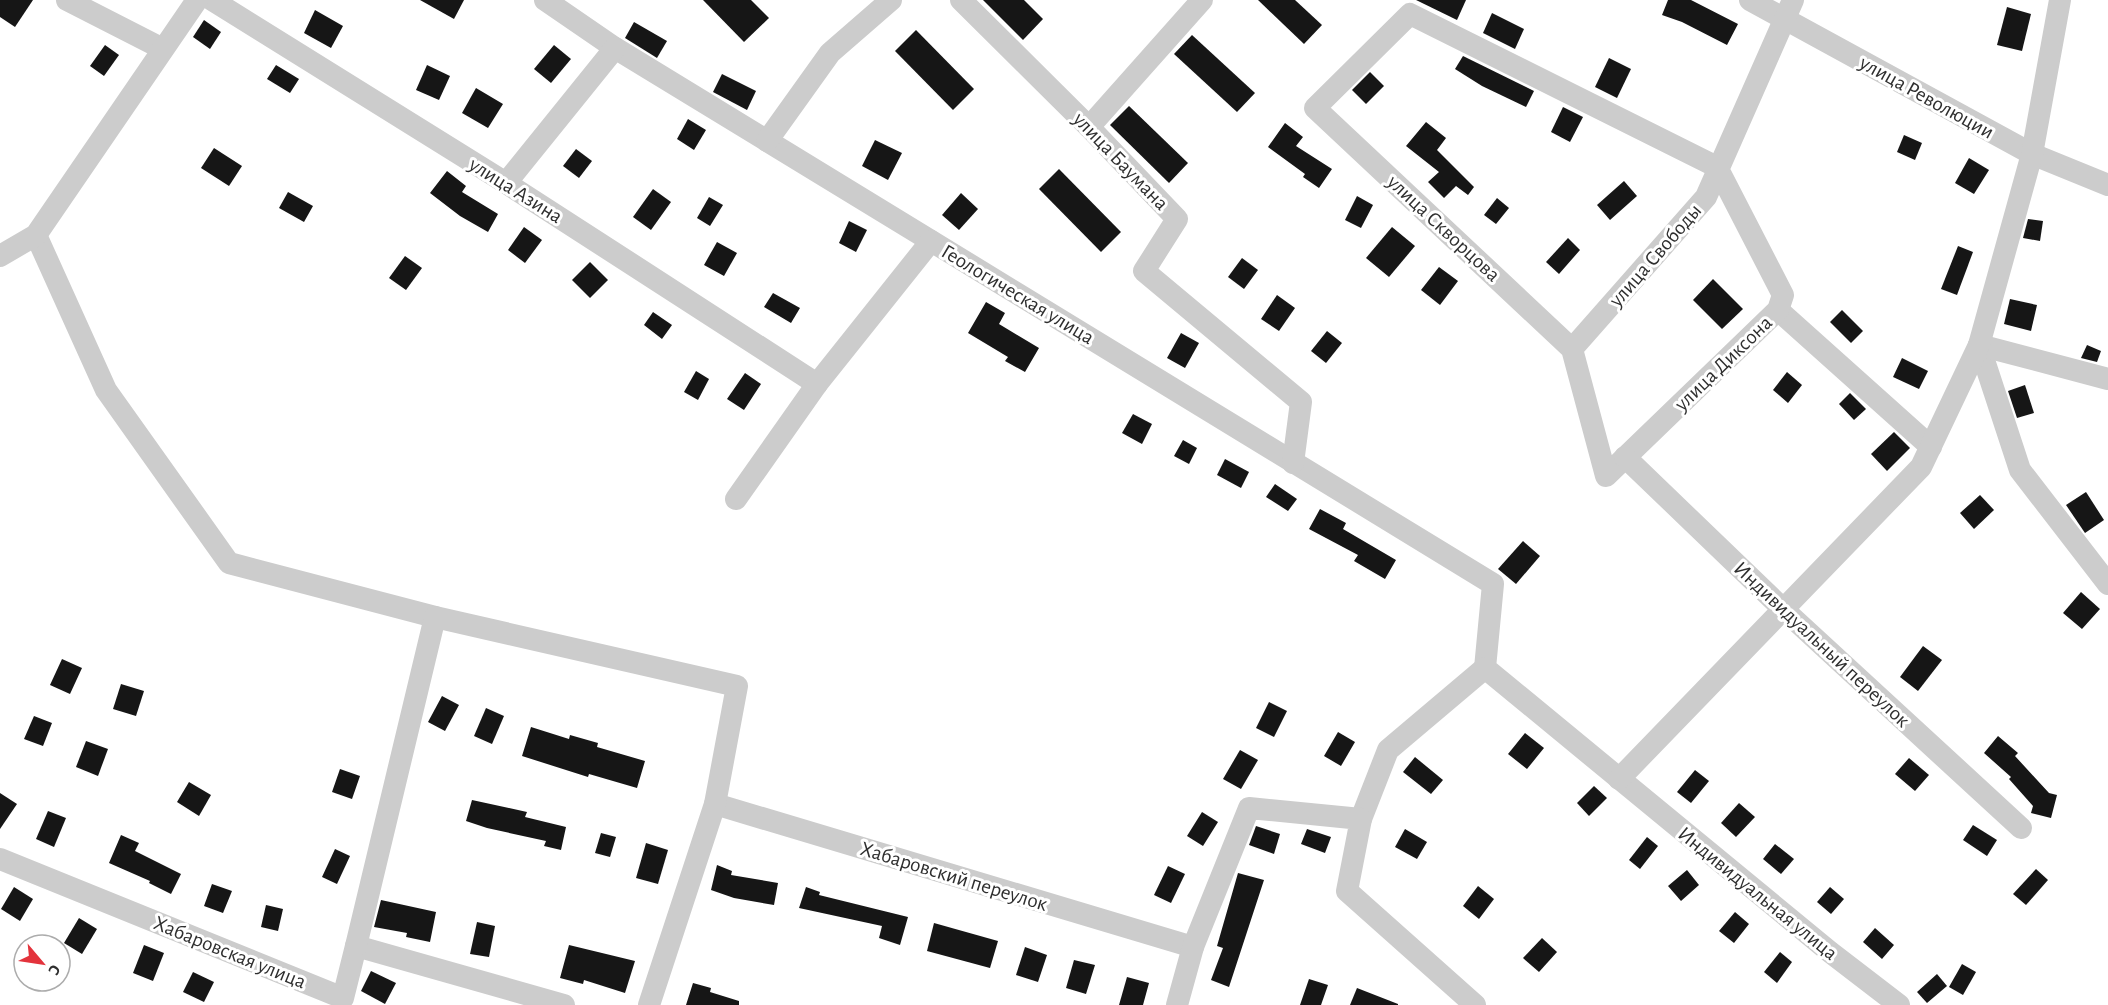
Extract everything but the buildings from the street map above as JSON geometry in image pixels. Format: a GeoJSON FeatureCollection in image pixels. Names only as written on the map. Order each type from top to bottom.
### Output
{"type":"FeatureCollection","features":[{"type":"Feature","properties":{"kind":"street"},"geometry":{"type":"LineString","coordinates":[[67,0],[163,50]]}},
{"type":"Feature","properties":{"kind":"street"},"geometry":{"type":"LineString","coordinates":[[0,256],[36,235],[197,0]]}},
{"type":"Feature","properties":{"kind":"street","name":"улица Азина"},"geometry":{"type":"LineString","coordinates":[[212,0],[506,183],[817,384]]}},
{"type":"Feature","properties":{"kind":"street","name":"Геологическая улица"},"geometry":{"type":"LineString","coordinates":[[545,0],[615,48],[1493,584],[1485,668]]}},
{"type":"Feature","properties":{"kind":"street"},"geometry":{"type":"LineString","coordinates":[[767,141],[830,53],[891,0]]}},
{"type":"Feature","properties":{"kind":"street","name":"улица Баумана"},"geometry":{"type":"LineString","coordinates":[[961,0],[1089,127],[1177,219],[1144,271],[1301,402],[1293,463]]}},
{"type":"Feature","properties":{"kind":"street"},"geometry":{"type":"LineString","coordinates":[[1089,127],[1202,0]]}},
{"type":"Feature","properties":{"kind":"street","name":"улица Революции"},"geometry":{"type":"LineString","coordinates":[[1750,0],[1788,9],[2032,154],[2107,177]]}},
{"type":"Feature","properties":{"kind":"street"},"geometry":{"type":"LineString","coordinates":[[1619,779],[1921,467],[1979,345],[2032,154],[2060,0]]}},
{"type":"Feature","properties":{"kind":"street","name":"улица Свободы"},"geometry":{"type":"LineString","coordinates":[[1572,349],[1706,197],[1788,9]]}},
{"type":"Feature","properties":{"kind":"street","name":"улица Скворцова"},"geometry":{"type":"LineString","coordinates":[[1572,349],[1316,108],[1410,14],[1717,168]]}},
{"type":"Feature","properties":{"kind":"street"},"geometry":{"type":"LineString","coordinates":[[506,183],[615,48]]}},
{"type":"Feature","properties":{"kind":"street","name":"улица Диксона"},"geometry":{"type":"LineString","coordinates":[[1572,349],[1606,476],[1778,310],[1783,295],[1717,168]]}},
{"type":"Feature","properties":{"kind":"street"},"geometry":{"type":"LineString","coordinates":[[36,235],[106,390],[229,563],[435,617],[737,686],[715,804],[649,1005]]}},
{"type":"Feature","properties":{"kind":"street"},"geometry":{"type":"LineString","coordinates":[[736,499],[817,384],[931,241]]}},
{"type":"Feature","properties":{"kind":"street"},"geometry":{"type":"LineString","coordinates":[[1778,310],[1931,447]]}},
{"type":"Feature","properties":{"kind":"street"},"geometry":{"type":"LineString","coordinates":[[1979,345],[2108,379]]}},
{"type":"Feature","properties":{"kind":"street"},"geometry":{"type":"LineString","coordinates":[[1979,345],[2020,470],[2108,584]]}},
{"type":"Feature","properties":{"kind":"street","name":"Индивидуальный переулок"},"geometry":{"type":"LineString","coordinates":[[1625,457],[1783,609],[2021,828]]}},
{"type":"Feature","properties":{"kind":"street","name":"Хабаровская улица"},"geometry":{"type":"LineString","coordinates":[[0,859],[343,1002],[435,617]]}},
{"type":"Feature","properties":{"kind":"street"},"geometry":{"type":"LineString","coordinates":[[1475,1005],[1347,891],[1361,819],[1388,750],[1485,668]]}},
{"type":"Feature","properties":{"kind":"street","name":"Индивидуальная улица"},"geometry":{"type":"LineString","coordinates":[[1485,668],[1830,952],[1899,1005]]}},
{"type":"Feature","properties":{"kind":"street","name":"Хабаровский переулок"},"geometry":{"type":"LineString","coordinates":[[715,804],[1193,947]]}},
{"type":"Feature","properties":{"kind":"street"},"geometry":{"type":"LineString","coordinates":[[1177,1005],[1193,947],[1249,808],[1361,819]]}},
{"type":"Feature","properties":{"kind":"street"},"geometry":{"type":"LineString","coordinates":[[356,946],[564,1005]]}}]}
